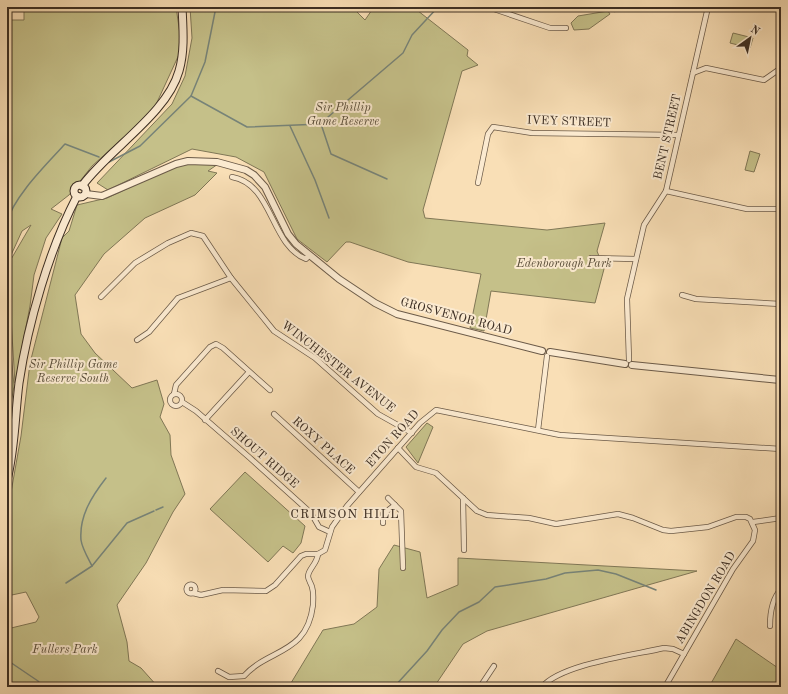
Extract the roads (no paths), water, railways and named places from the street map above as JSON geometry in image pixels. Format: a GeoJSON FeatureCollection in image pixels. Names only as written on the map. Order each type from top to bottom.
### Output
{"type":"FeatureCollection","features":[{"type":"Feature","properties":{"kind":"main road"},"geometry":{"type":"LineString","coordinates":[[82,186],[92,172],[144,122],[171,90],[179,72],[182,58],[182,7]]}},
{"type":"Feature","properties":{"kind":"main road"},"geometry":{"type":"LineString","coordinates":[[7,480],[20,382],[29,335],[42,282],[61,226],[76,196],[74,189],[76,186],[82,186],[86,190],[86,194],[82,197],[76,196]]}},
{"type":"Feature","properties":{"kind":"street"},"geometry":{"type":"LineString","coordinates":[[488,7],[550,28],[566,28]]}},
{"type":"Feature","properties":{"kind":"street","name":"BENT STREET"},"geometry":{"type":"LineString","coordinates":[[629,363],[627,299],[644,225],[666,191],[708,7]]}},
{"type":"Feature","properties":{"kind":"street"},"geometry":{"type":"LineString","coordinates":[[693,73],[706,68],[764,80],[781,68]]}},
{"type":"Feature","properties":{"kind":"street","name":"IVEY STREET"},"geometry":{"type":"LineString","coordinates":[[478,182],[488,134],[493,127],[532,133],[678,135]]}},
{"type":"Feature","properties":{"kind":"street","name":"GROSVENOR ROAD"},"geometry":{"type":"LineString","coordinates":[[86,194],[102,196],[188,160],[228,164],[246,170],[260,180],[288,234],[309,256],[339,279],[375,303],[398,314],[546,353],[781,380]]}},
{"type":"Feature","properties":{"kind":"street","name":"GROSVENOR ROAD"},"geometry":{"type":"LineString","coordinates":[[232,177],[246,180],[269,212],[286,243],[306,259],[309,256]]}},
{"type":"Feature","properties":{"kind":"street"},"geometry":{"type":"LineString","coordinates":[[666,191],[747,210],[781,209]]}},
{"type":"Feature","properties":{"kind":"street","name":"WINCHESTER AVENUE"},"geometry":{"type":"LineString","coordinates":[[101,297],[135,262],[168,243],[191,233],[203,236],[231,278],[274,330],[315,358],[378,414],[412,433]]}},
{"type":"Feature","properties":{"kind":"street"},"geometry":{"type":"LineString","coordinates":[[591,258],[636,259]]}},
{"type":"Feature","properties":{"kind":"street"},"geometry":{"type":"LineString","coordinates":[[137,340],[148,332],[178,298],[231,278]]}},
{"type":"Feature","properties":{"kind":"street"},"geometry":{"type":"LineString","coordinates":[[682,295],[696,299],[781,304]]}},
{"type":"Feature","properties":{"kind":"street"},"geometry":{"type":"LineString","coordinates":[[174,394],[180,396],[182,402],[176,406],[171,404],[170,398],[174,394],[176,384],[213,344],[221,346],[270,390]]}},
{"type":"Feature","properties":{"kind":"street"},"geometry":{"type":"LineString","coordinates":[[538,430],[546,353]]}},
{"type":"Feature","properties":{"kind":"street"},"geometry":{"type":"LineString","coordinates":[[205,420],[249,372]]}},
{"type":"Feature","properties":{"kind":"street","name":"SHOUT RIDGE"},"geometry":{"type":"LineString","coordinates":[[182,402],[205,420],[310,512],[320,527],[330,532]]}},
{"type":"Feature","properties":{"kind":"street","name":"ETON ROAD"},"geometry":{"type":"LineString","coordinates":[[218,671],[229,677],[244,676],[253,667],[287,650],[299,639],[306,628],[312,613],[313,594],[308,575],[316,563],[318,554],[325,550],[330,532],[338,517],[398,448],[431,413],[439,410],[560,435],[781,450]]}},
{"type":"Feature","properties":{"kind":"street","name":"ROXY PLACE"},"geometry":{"type":"LineString","coordinates":[[274,414],[359,492]]}},
{"type":"Feature","properties":{"kind":"street"},"geometry":{"type":"LineString","coordinates":[[398,448],[416,467],[436,473],[482,514],[529,518],[556,524],[618,514],[671,532],[708,528],[741,516],[750,519],[753,522],[781,518]]}},
{"type":"Feature","properties":{"kind":"street"},"geometry":{"type":"LineString","coordinates":[[388,498],[401,511],[403,568]]}},
{"type":"Feature","properties":{"kind":"street"},"geometry":{"type":"LineString","coordinates":[[463,498],[464,550]]}},
{"type":"Feature","properties":{"kind":"street"},"geometry":{"type":"LineString","coordinates":[[383,523],[383,514],[395,505]]}},
{"type":"Feature","properties":{"kind":"street","name":"ABINGDON ROAD"},"geometry":{"type":"LineString","coordinates":[[665,687],[733,569],[753,541],[755,530],[753,522]]}},
{"type":"Feature","properties":{"kind":"street"},"geometry":{"type":"LineString","coordinates":[[193,593],[201,595],[223,590],[266,591],[275,585],[301,556],[318,554]]}},
{"type":"Feature","properties":{"kind":"street"},"geometry":{"type":"LineString","coordinates":[[770,626],[770,615],[778,593],[781,589]]}},
{"type":"Feature","properties":{"kind":"street"},"geometry":{"type":"LineString","coordinates":[[542,687],[552,678],[562,673],[595,664],[664,648],[673,649],[684,654]]}},
{"type":"Feature","properties":{"kind":"street"},"geometry":{"type":"LineString","coordinates":[[480,687],[494,666]]}},
{"type":"Feature","properties":{"kind":"waterway"},"geometry":{"type":"LineString","coordinates":[[109,162],[140,146],[191,96],[205,62],[216,7]]}},
{"type":"Feature","properties":{"kind":"waterway"},"geometry":{"type":"LineString","coordinates":[[321,123],[403,53],[412,35],[438,7]]}},
{"type":"Feature","properties":{"kind":"waterway"},"geometry":{"type":"LineString","coordinates":[[191,96],[247,127],[321,124],[331,154],[387,179]]}},
{"type":"Feature","properties":{"kind":"waterway"},"geometry":{"type":"LineString","coordinates":[[290,126],[315,180],[329,218]]}},
{"type":"Feature","properties":{"kind":"waterway"},"geometry":{"type":"LineString","coordinates":[[7,222],[23,191],[65,144],[99,157]]}},
{"type":"Feature","properties":{"kind":"waterway"},"geometry":{"type":"LineString","coordinates":[[92,566],[85,553],[81,540],[82,523],[91,499],[106,478]]}},
{"type":"Feature","properties":{"kind":"waterway"},"geometry":{"type":"LineString","coordinates":[[156,510],[163,507]]}},
{"type":"Feature","properties":{"kind":"waterway"},"geometry":{"type":"LineString","coordinates":[[66,583],[92,566],[127,523],[154,511]]}},
{"type":"Feature","properties":{"kind":"waterway"},"geometry":{"type":"LineString","coordinates":[[394,687],[427,651],[442,630],[459,612],[479,602],[495,587],[546,579],[565,573],[598,570],[616,574],[656,590]]}},
{"type":"Feature","properties":{"kind":"waterway"},"geometry":{"type":"LineString","coordinates":[[7,660],[38,681],[43,687]]}},
{"type":"Feature","properties":{"kind":"district","name":"CRIMSON HILL"},"geometry":{"type":"Point","coordinates":[345,514]}},
{"type":"Feature","properties":{"kind":"park label","name":"Sir Phillip Game Reserve"},"geometry":{"type":"Point","coordinates":[343,115]}},
{"type":"Feature","properties":{"kind":"park label","name":"Edenborough Park"},"geometry":{"type":"Point","coordinates":[564,264]}},
{"type":"Feature","properties":{"kind":"park label","name":"Sir Phillip Game Reserve South"},"geometry":{"type":"Point","coordinates":[73,372]}},
{"type":"Feature","properties":{"kind":"park label","name":"Fullers Park"},"geometry":{"type":"Point","coordinates":[65,650]}}]}
